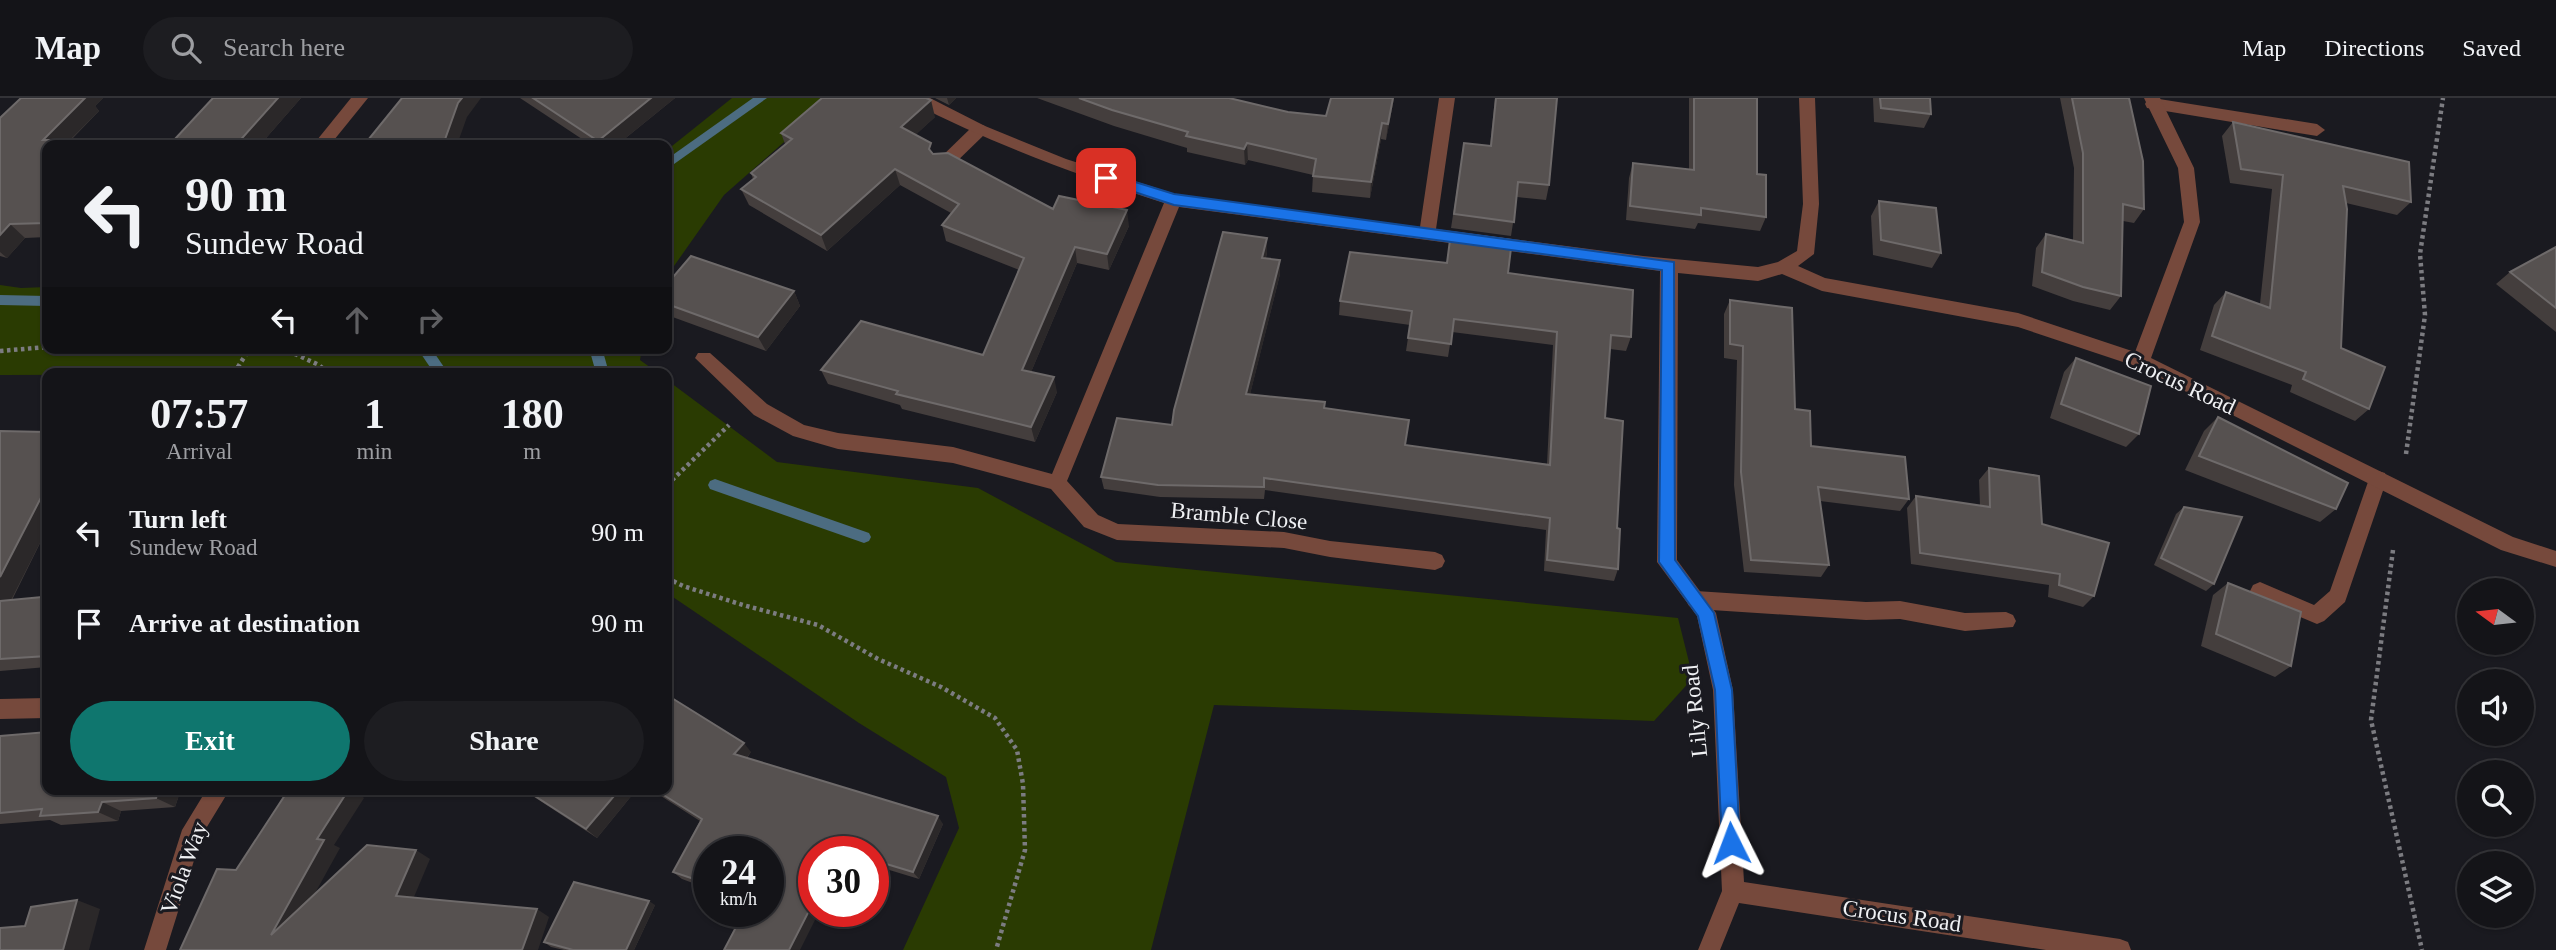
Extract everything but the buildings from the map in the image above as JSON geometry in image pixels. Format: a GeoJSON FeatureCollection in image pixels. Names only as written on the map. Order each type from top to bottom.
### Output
{"type":"FeatureCollection","features":[{"type":"Feature","properties":{"kind":"street"},"geometry":{"type":"LineString","coordinates":[[325,140],[360,98]]}},
{"type":"Feature","properties":{"kind":"street"},"geometry":{"type":"LineString","coordinates":[[917,98],[979,130],[1060,163],[1174,200],[1669,265],[1758,274],[1783,267],[1805,254],[1811,204],[1807,98]]}},
{"type":"Feature","properties":{"kind":"street"},"geometry":{"type":"LineString","coordinates":[[1427,234],[1447,98]]}},
{"type":"Feature","properties":{"kind":"street"},"geometry":{"type":"LineString","coordinates":[[2152,101],[2317,130]]}},
{"type":"Feature","properties":{"kind":"street"},"geometry":{"type":"LineString","coordinates":[[2141,361],[2192,222],[2186,168],[2172,135],[2152,101]]}},
{"type":"Feature","properties":{"kind":"street"},"geometry":{"type":"LineString","coordinates":[[944,164],[979,130]]}},
{"type":"Feature","properties":{"kind":"street"},"geometry":{"type":"LineString","coordinates":[[704,358],[752,402],[798,432],[839,443],[970,458],[1056,483],[1174,200]]}},
{"type":"Feature","properties":{"kind":"street","name":"Lily Road"},"geometry":{"type":"LineString","coordinates":[[1669,265],[1667,562],[1706,613],[1723,690],[1733,891],[1709,950]]}},
{"type":"Feature","properties":{"kind":"street","name":"Crocus Road"},"geometry":{"type":"LineString","coordinates":[[1783,267],[1822,284],[2018,320],[2141,361],[2508,544],[2556,559]]}},
{"type":"Feature","properties":{"kind":"street"},"geometry":{"type":"LineString","coordinates":[[2259,591],[2317,615],[2338,596],[2378,479]]}},
{"type":"Feature","properties":{"kind":"street","name":"Bramble Close"},"geometry":{"type":"LineString","coordinates":[[1056,483],[1091,522],[1117,532],[1284,540],[1329,549],[1435,561]]}},
{"type":"Feature","properties":{"kind":"street"},"geometry":{"type":"LineString","coordinates":[[1696,600],[1866,611],[1900,610],[1965,622],[2006,621]]}},
{"type":"Feature","properties":{"kind":"street"},"geometry":{"type":"LineString","coordinates":[[0,709],[42,708]]}},
{"type":"Feature","properties":{"kind":"street","name":"Viola Way"},"geometry":{"type":"LineString","coordinates":[[155,950],[193,830],[215,795]]}},
{"type":"Feature","properties":{"kind":"street","name":"Crocus Road"},"geometry":{"type":"LineString","coordinates":[[1733,891],[2073,946],[2120,950]]}},
{"type":"Feature","properties":{"kind":"path"},"geometry":{"type":"LineString","coordinates":[[0,351],[42,347]]}},
{"type":"Feature","properties":{"kind":"path"},"geometry":{"type":"LineString","coordinates":[[296,354],[320,368]]}},
{"type":"Feature","properties":{"kind":"path"},"geometry":{"type":"LineString","coordinates":[[672,480],[752,402]]}},
{"type":"Feature","properties":{"kind":"path"},"geometry":{"type":"LineString","coordinates":[[672,580],[743,605],[818,625],[878,659],[941,687],[995,718],[1017,750],[1023,784],[1025,850],[996,950]]}},
{"type":"Feature","properties":{"kind":"green space"},"geometry":{"type":"Polygon","coordinates":[[[732,98],[834,98],[724,195],[672,269],[672,146],[732,98]]]}},
{"type":"Feature","properties":{"kind":"green space"},"geometry":{"type":"Polygon","coordinates":[[[0,285],[42,287],[42,354],[641,354],[640,360],[651,368],[42,368],[42,375],[0,375],[0,285]]]}},
{"type":"Feature","properties":{"kind":"green space"},"geometry":{"type":"Polygon","coordinates":[[[672,384],[777,462],[978,488],[1116,562],[1678,618],[1693,678],[1654,721],[1214,705],[1151,950],[903,950],[959,828],[946,777],[859,723],[672,596],[672,384]]]}},
{"type":"Feature","properties":{"kind":"waterway"},"geometry":{"type":"LineString","coordinates":[[672,161],[761,98]]}},
{"type":"Feature","properties":{"kind":"waterway"},"geometry":{"type":"LineString","coordinates":[[0,300],[42,301]]}},
{"type":"Feature","properties":{"kind":"waterway"},"geometry":{"type":"LineString","coordinates":[[428,354],[438,368]]}},
{"type":"Feature","properties":{"kind":"waterway"},"geometry":{"type":"LineString","coordinates":[[597,354],[601,368]]}},
{"type":"Feature","properties":{"kind":"waterway"},"geometry":{"type":"LineString","coordinates":[[715,485],[864,537]]}},
{"type":"Feature","properties":{"kind":"route"},"geometry":{"type":"LineString","coordinates":[[1106,178],[1174,200],[1669,265],[1667,562],[1706,613],[1723,690],[1731,843]]}}]}
